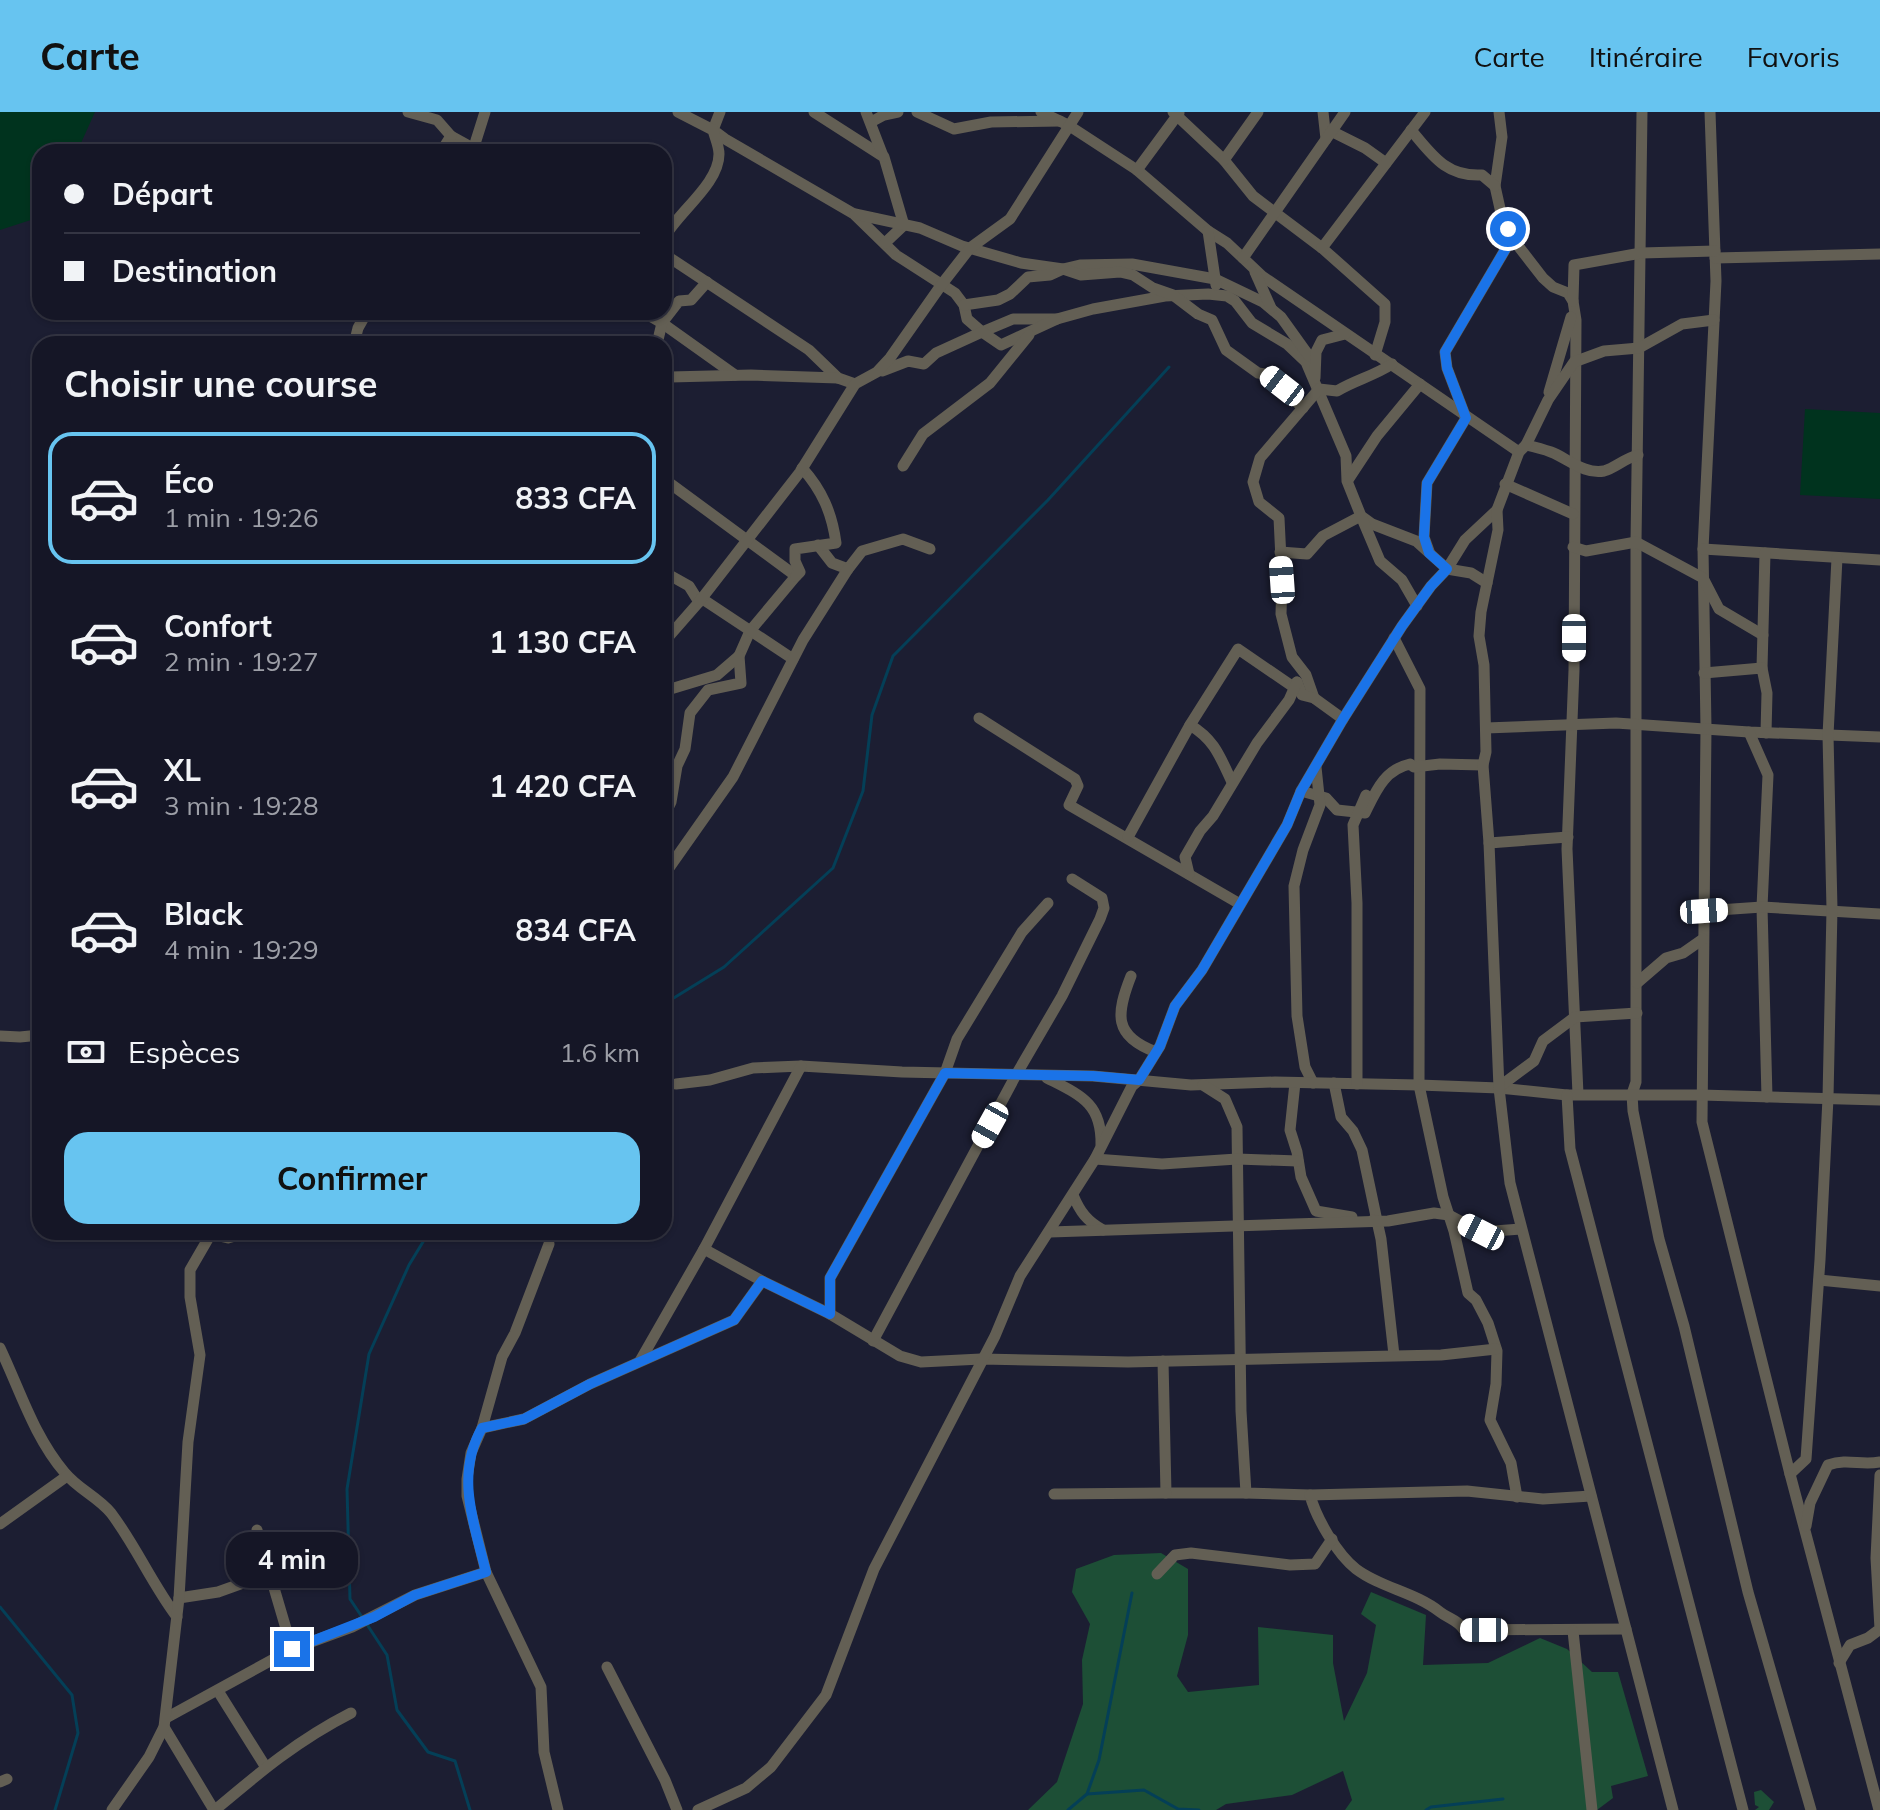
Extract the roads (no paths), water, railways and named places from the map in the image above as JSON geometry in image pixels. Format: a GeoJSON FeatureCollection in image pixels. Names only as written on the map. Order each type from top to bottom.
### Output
{"type":"FeatureCollection","features":[{"type":"Feature","properties":{"kind":"street"},"geometry":{"type":"LineString","coordinates":[[408,112],[437,120],[451,136],[464,144]]}},
{"type":"Feature","properties":{"kind":"street"},"geometry":{"type":"LineString","coordinates":[[478,144],[485,112]]}},
{"type":"Feature","properties":{"kind":"street"},"geometry":{"type":"LineString","coordinates":[[678,112],[854,214],[896,255],[955,293],[964,305],[967,319],[1001,345],[1057,319],[1093,309],[1173,295],[1217,294],[1235,301],[1252,323],[1297,352],[1306,362],[1346,456],[1347,481],[1374,551],[1380,561],[1402,580],[1417,606]]}},
{"type":"Feature","properties":{"kind":"street"},"geometry":{"type":"LineString","coordinates":[[672,228],[705,188],[719,160],[713,130],[720,112]]}},
{"type":"Feature","properties":{"kind":"street"},"geometry":{"type":"LineString","coordinates":[[814,112],[884,157]]}},
{"type":"Feature","properties":{"kind":"street"},"geometry":{"type":"LineString","coordinates":[[885,243],[903,226],[903,216],[868,117],[898,112]]}},
{"type":"Feature","properties":{"kind":"street"},"geometry":{"type":"LineString","coordinates":[[917,112],[954,129],[991,122],[1064,123]]}},
{"type":"Feature","properties":{"kind":"street"},"geometry":{"type":"LineString","coordinates":[[1041,112],[1064,123],[1137,170],[1253,268],[1466,418],[1523,449],[1554,453],[1574,465],[1604,471],[1638,455]]}},
{"type":"Feature","properties":{"kind":"street"},"geometry":{"type":"LineString","coordinates":[[877,372],[918,322],[970,248],[1010,219],[1064,123],[1078,112]]}},
{"type":"Feature","properties":{"kind":"street"},"geometry":{"type":"LineString","coordinates":[[1224,160],[1258,112]]}},
{"type":"Feature","properties":{"kind":"street"},"geometry":{"type":"LineString","coordinates":[[1323,112],[1329,135]]}},
{"type":"Feature","properties":{"kind":"street"},"geometry":{"type":"LineString","coordinates":[[1243,258],[1345,112]]}},
{"type":"Feature","properties":{"kind":"street"},"geometry":{"type":"LineString","coordinates":[[1322,248],[1425,112]]}},
{"type":"Feature","properties":{"kind":"street"},"geometry":{"type":"LineString","coordinates":[[1499,112],[1502,137],[1495,186],[1501,213],[1512,238],[1543,278],[1553,287],[1568,293],[1574,305],[1543,410]]}},
{"type":"Feature","properties":{"kind":"street"},"geometry":{"type":"LineString","coordinates":[[1642,112],[1636,542],[1637,1013],[1633,1111],[1659,1239],[1684,1326],[1748,1592],[1811,1810]]}},
{"type":"Feature","properties":{"kind":"street"},"geometry":{"type":"LineString","coordinates":[[1710,112],[1715,254],[1703,549],[1706,728],[1702,1122],[1790,1474],[1879,1810]]}},
{"type":"Feature","properties":{"kind":"street"},"geometry":{"type":"LineString","coordinates":[[1137,170],[1176,114],[1224,160],[1253,196],[1322,248],[1385,304],[1385,322],[1375,355]]}},
{"type":"Feature","properties":{"kind":"street"},"geometry":{"type":"LineString","coordinates":[[1411,130],[1436,160],[1467,176],[1482,175],[1495,186]]}},
{"type":"Feature","properties":{"kind":"street"},"geometry":{"type":"LineString","coordinates":[[1329,135],[1365,148],[1386,163]]}},
{"type":"Feature","properties":{"kind":"street"},"geometry":{"type":"LineString","coordinates":[[446,144],[451,136]]}},
{"type":"Feature","properties":{"kind":"street"},"geometry":{"type":"LineString","coordinates":[[854,214],[920,228],[940,239],[1021,263],[1081,275],[1120,272],[1133,275],[1153,288],[1173,295],[1198,314],[1212,320],[1226,350],[1273,380],[1303,408]]}},
{"type":"Feature","properties":{"kind":"street"},"geometry":{"type":"LineString","coordinates":[[1208,231],[1217,294]]}},
{"type":"Feature","properties":{"kind":"street"},"geometry":{"type":"LineString","coordinates":[[1466,418],[1447,368],[1445,352],[1512,238]]}},
{"type":"Feature","properties":{"kind":"street"},"geometry":{"type":"LineString","coordinates":[[1743,1810],[1570,1149],[1575,1017],[1568,837],[1572,723],[1574,265],[1641,253],[1880,254]]}},
{"type":"Feature","properties":{"kind":"street"},"geometry":{"type":"LineString","coordinates":[[672,259],[809,350],[838,378]]}},
{"type":"Feature","properties":{"kind":"street"},"geometry":{"type":"LineString","coordinates":[[964,305],[998,300],[1010,294],[1028,277],[1050,275],[1080,265],[1132,264],[1215,279],[1263,302],[1272,310],[1298,338],[1309,357],[1317,385]]}},
{"type":"Feature","properties":{"kind":"street"},"geometry":{"type":"LineString","coordinates":[[1253,268],[1272,310]]}},
{"type":"Feature","properties":{"kind":"street"},"geometry":{"type":"LineString","coordinates":[[672,310],[679,301],[691,300],[707,282]]}},
{"type":"Feature","properties":{"kind":"street"},"geometry":{"type":"LineString","coordinates":[[672,633],[802,468],[855,384],[908,361],[924,364],[936,353],[1013,319],[1057,319]]}},
{"type":"Feature","properties":{"kind":"street"},"geometry":{"type":"LineString","coordinates":[[657,320],[735,375]]}},
{"type":"Feature","properties":{"kind":"street"},"geometry":{"type":"LineString","coordinates":[[659,336],[664,320]]}},
{"type":"Feature","properties":{"kind":"street"},"geometry":{"type":"LineString","coordinates":[[1673,1810],[1510,1183],[1499,1088],[1483,765],[1486,752],[1484,665],[1479,636],[1498,530],[1497,510],[1505,484],[1543,410],[1574,362],[1604,351],[1639,348],[1682,324],[1714,320]]}},
{"type":"Feature","properties":{"kind":"street"},"geometry":{"type":"LineString","coordinates":[[903,466],[923,434],[990,383],[1030,334]]}},
{"type":"Feature","properties":{"kind":"street"},"geometry":{"type":"LineString","coordinates":[[1314,698],[1306,675],[1292,657],[1281,614],[1279,518],[1259,502],[1253,482],[1260,458],[1303,408],[1317,385],[1316,352],[1322,340],[1345,334]]}},
{"type":"Feature","properties":{"kind":"street"},"geometry":{"type":"LineString","coordinates":[[1317,385],[1337,391],[1352,382],[1373,377],[1392,364]]}},
{"type":"Feature","properties":{"kind":"street"},"geometry":{"type":"LineString","coordinates":[[672,378],[735,375],[838,378],[855,384]]}},
{"type":"Feature","properties":{"kind":"street"},"geometry":{"type":"LineString","coordinates":[[1347,481],[1377,436],[1420,384]]}},
{"type":"Feature","properties":{"kind":"street"},"geometry":{"type":"LineString","coordinates":[[1429,553],[1424,537],[1427,483],[1466,418]]}},
{"type":"Feature","properties":{"kind":"street"},"geometry":{"type":"LineString","coordinates":[[672,689],[717,675],[739,656],[750,631],[800,572],[795,561],[795,549],[836,543],[832,514],[817,486],[802,468]]}},
{"type":"Feature","properties":{"kind":"street"},"geometry":{"type":"LineString","coordinates":[[1505,484],[1573,514]]}},
{"type":"Feature","properties":{"kind":"street"},"geometry":{"type":"LineString","coordinates":[[672,485],[796,576]]}},
{"type":"Feature","properties":{"kind":"street"},"geometry":{"type":"LineString","coordinates":[[698,1810],[746,1788],[771,1767],[826,1695],[874,1569],[995,1336],[1020,1276],[1095,1159],[1132,1086],[1156,1052],[1175,1006],[1202,970],[1287,825],[1301,791],[1343,719],[1394,638],[1469,535],[1497,510]]}},
{"type":"Feature","properties":{"kind":"street"},"geometry":{"type":"LineString","coordinates":[[1280,552],[1307,554],[1323,536],[1361,516]]}},
{"type":"Feature","properties":{"kind":"street"},"geometry":{"type":"LineString","coordinates":[[1361,516],[1372,524],[1416,541],[1447,569],[1471,573],[1487,583]]}},
{"type":"Feature","properties":{"kind":"street"},"geometry":{"type":"LineString","coordinates":[[672,864],[733,777],[793,659],[832,592],[862,551],[903,539],[930,549]]}},
{"type":"Feature","properties":{"kind":"street"},"geometry":{"type":"LineString","coordinates":[[1573,547],[1586,551],[1636,542],[1703,578],[1719,609],[1763,635]]}},
{"type":"Feature","properties":{"kind":"street"},"geometry":{"type":"LineString","coordinates":[[818,545],[832,563],[848,569]]}},
{"type":"Feature","properties":{"kind":"street"},"geometry":{"type":"LineString","coordinates":[[1703,549],[1880,560]]}},
{"type":"Feature","properties":{"kind":"street"},"geometry":{"type":"LineString","coordinates":[[1765,553],[1762,668],[1767,693],[1766,733]]}},
{"type":"Feature","properties":{"kind":"street"},"geometry":{"type":"LineString","coordinates":[[1790,1474],[1806,1459],[1819,1280],[1828,1098],[1832,909],[1828,735],[1837,558]]}},
{"type":"Feature","properties":{"kind":"street"},"geometry":{"type":"LineString","coordinates":[[672,576],[689,586],[700,600],[793,659]]}},
{"type":"Feature","properties":{"kind":"street"},"geometry":{"type":"LineString","coordinates":[[1394,638],[1420,689],[1419,1085],[1468,1293],[1476,1300],[1488,1323],[1496,1349],[1496,1384],[1490,1420],[1511,1463],[1517,1497]]}},
{"type":"Feature","properties":{"kind":"street"},"geometry":{"type":"LineString","coordinates":[[1128,837],[1190,725],[1238,649],[1292,686],[1297,682]]}},
{"type":"Feature","properties":{"kind":"street"},"geometry":{"type":"LineString","coordinates":[[672,796],[677,766],[685,749],[690,713],[708,690],[741,683],[739,656]]}},
{"type":"Feature","properties":{"kind":"street"},"geometry":{"type":"LineString","coordinates":[[1704,673],[1762,668]]}},
{"type":"Feature","properties":{"kind":"street"},"geometry":{"type":"LineString","coordinates":[[1297,682],[1302,695],[1314,698],[1343,719]]}},
{"type":"Feature","properties":{"kind":"street"},"geometry":{"type":"LineString","coordinates":[[1189,875],[1185,857],[1289,700],[1297,682]]}},
{"type":"Feature","properties":{"kind":"street"},"geometry":{"type":"LineString","coordinates":[[979,718],[1075,779],[1078,786],[1069,805],[1240,904]]}},
{"type":"Feature","properties":{"kind":"street"},"geometry":{"type":"LineString","coordinates":[[1486,728],[1572,723],[1635,724],[1880,737]]}},
{"type":"Feature","properties":{"kind":"street"},"geometry":{"type":"LineString","coordinates":[[1190,725],[1214,744],[1232,782]]}},
{"type":"Feature","properties":{"kind":"street"},"geometry":{"type":"LineString","coordinates":[[1749,732],[1768,775],[1762,907],[1767,1097]]}},
{"type":"Feature","properties":{"kind":"street"},"geometry":{"type":"LineString","coordinates":[[1301,791],[1326,798],[1337,810],[1365,813],[1381,780],[1404,765],[1483,765]]}},
{"type":"Feature","properties":{"kind":"street"},"geometry":{"type":"LineString","coordinates":[[1313,1083],[1305,1067],[1297,1016],[1294,886],[1321,797],[1316,766]]}},
{"type":"Feature","properties":{"kind":"street"},"geometry":{"type":"LineString","coordinates":[[1357,1084],[1357,903],[1353,825],[1366,795]]}},
{"type":"Feature","properties":{"kind":"street"},"geometry":{"type":"LineString","coordinates":[[1489,843],[1568,837]]}},
{"type":"Feature","properties":{"kind":"street"},"geometry":{"type":"LineString","coordinates":[[873,1341],[1062,996],[1104,908],[1102,898],[1072,879]]}},
{"type":"Feature","properties":{"kind":"street"},"geometry":{"type":"LineString","coordinates":[[830,1314],[830,1278],[945,1073],[957,1039],[1022,932],[1048,903]]}},
{"type":"Feature","properties":{"kind":"street"},"geometry":{"type":"LineString","coordinates":[[1704,911],[1762,907],[1880,914]]}},
{"type":"Feature","properties":{"kind":"street"},"geometry":{"type":"LineString","coordinates":[[1637,983],[1666,958],[1683,953],[1703,939]]}},
{"type":"Feature","properties":{"kind":"street"},"geometry":{"type":"LineString","coordinates":[[1131,976],[1119,1015],[1130,1040],[1156,1052]]}},
{"type":"Feature","properties":{"kind":"street"},"geometry":{"type":"LineString","coordinates":[[1499,1088],[1534,1061],[1543,1041],[1575,1017],[1637,1013]]}},
{"type":"Feature","properties":{"kind":"street"},"geometry":{"type":"LineString","coordinates":[[0,1036],[32,1036]]}},
{"type":"Feature","properties":{"kind":"street"},"geometry":{"type":"LineString","coordinates":[[640,1361],[704,1249],[801,1066]]}},
{"type":"Feature","properties":{"kind":"street"},"geometry":{"type":"LineString","coordinates":[[676,1084],[710,1080],[753,1068],[801,1066],[1202,1085],[1334,1083],[1499,1088],[1572,1095],[1880,1100]]}},
{"type":"Feature","properties":{"kind":"street"},"geometry":{"type":"LineString","coordinates":[[1042,1076],[1084,1097],[1100,1120],[1101,1147]]}},
{"type":"Feature","properties":{"kind":"street"},"geometry":{"type":"LineString","coordinates":[[1295,1083],[1289,1120],[1301,1177],[1316,1211],[1377,1221]]}},
{"type":"Feature","properties":{"kind":"street"},"geometry":{"type":"LineString","coordinates":[[1334,1083],[1341,1117],[1353,1131],[1362,1150],[1377,1221],[1394,1355]]}},
{"type":"Feature","properties":{"kind":"street"},"geometry":{"type":"LineString","coordinates":[[1202,1085],[1225,1099],[1237,1127],[1241,1411],[1246,1493]]}},
{"type":"Feature","properties":{"kind":"street"},"geometry":{"type":"LineString","coordinates":[[1229,1107],[1241,1085]]}},
{"type":"Feature","properties":{"kind":"street"},"geometry":{"type":"LineString","coordinates":[[1095,1159],[1162,1164],[1237,1159],[1298,1161]]}},
{"type":"Feature","properties":{"kind":"street"},"geometry":{"type":"LineString","coordinates":[[1073,1195],[1090,1222],[1103,1230]]}},
{"type":"Feature","properties":{"kind":"street"},"geometry":{"type":"LineString","coordinates":[[1050,1232],[1377,1221],[1434,1213],[1449,1215],[1481,1232],[1521,1229]]}},
{"type":"Feature","properties":{"kind":"street"},"geometry":{"type":"LineString","coordinates":[[112,1810],[149,1757],[165,1722],[179,1598],[188,1442],[200,1355],[190,1297],[190,1270],[207,1240]]}},
{"type":"Feature","properties":{"kind":"street"},"geometry":{"type":"LineString","coordinates":[[549,1244],[515,1333],[502,1357],[482,1428],[471,1453],[467,1496],[486,1572],[541,1687],[544,1752],[558,1810]]}},
{"type":"Feature","properties":{"kind":"street"},"geometry":{"type":"LineString","coordinates":[[704,1249],[830,1314],[900,1356],[921,1362],[1441,1355],[1496,1349]]}},
{"type":"Feature","properties":{"kind":"street"},"geometry":{"type":"LineString","coordinates":[[1819,1280],[1880,1286]]}},
{"type":"Feature","properties":{"kind":"street"},"geometry":{"type":"LineString","coordinates":[[482,1428],[524,1419],[590,1384],[734,1320],[762,1281]]}},
{"type":"Feature","properties":{"kind":"street"},"geometry":{"type":"LineString","coordinates":[[0,1348],[3,1364],[40,1436],[67,1476],[112,1514],[153,1584],[177,1617]]}},
{"type":"Feature","properties":{"kind":"street"},"geometry":{"type":"LineString","coordinates":[[1163,1361],[1166,1493]]}},
{"type":"Feature","properties":{"kind":"street"},"geometry":{"type":"LineString","coordinates":[[1805,1528],[1810,1503],[1828,1465],[1845,1460],[1872,1464],[1880,1462]]}},
{"type":"Feature","properties":{"kind":"street"},"geometry":{"type":"LineString","coordinates":[[1839,1663],[1850,1645],[1880,1629],[1876,1558],[1880,1475]]}},
{"type":"Feature","properties":{"kind":"street"},"geometry":{"type":"LineString","coordinates":[[0,1524],[67,1476]]}},
{"type":"Feature","properties":{"kind":"street"},"geometry":{"type":"LineString","coordinates":[[1054,1494],[1310,1495],[1467,1491],[1543,1499],[1591,1496]]}},
{"type":"Feature","properties":{"kind":"street"},"geometry":{"type":"LineString","coordinates":[[1310,1495],[1315,1516],[1355,1568],[1418,1597],[1441,1614],[1459,1622],[1464,1630],[1626,1629]]}},
{"type":"Feature","properties":{"kind":"street"},"geometry":{"type":"LineString","coordinates":[[257,1530],[292,1649]]}},
{"type":"Feature","properties":{"kind":"street"},"geometry":{"type":"LineString","coordinates":[[1157,1574],[1175,1555],[1191,1553],[1290,1565],[1315,1564],[1332,1539]]}},
{"type":"Feature","properties":{"kind":"street"},"geometry":{"type":"LineString","coordinates":[[165,1722],[292,1649],[374,1617],[415,1595],[486,1572]]}},
{"type":"Feature","properties":{"kind":"street"},"geometry":{"type":"LineString","coordinates":[[179,1598],[218,1592],[268,1574]]}},
{"type":"Feature","properties":{"kind":"street"},"geometry":{"type":"LineString","coordinates":[[1573,1631],[1592,1810]]}},
{"type":"Feature","properties":{"kind":"street"},"geometry":{"type":"LineString","coordinates":[[607,1667],[665,1780],[677,1810]]}},
{"type":"Feature","properties":{"kind":"street"},"geometry":{"type":"LineString","coordinates":[[218,1691],[265,1766]]}},
{"type":"Feature","properties":{"kind":"street"},"geometry":{"type":"LineString","coordinates":[[165,1722],[215,1810],[265,1766],[306,1737],[351,1713]]}},
{"type":"Feature","properties":{"kind":"waterway"},"geometry":{"type":"LineString","coordinates":[[672,999],[724,967],[833,868],[863,791],[872,715],[893,656],[1048,500],[1169,367]]}},
{"type":"Feature","properties":{"kind":"waterway"},"geometry":{"type":"LineString","coordinates":[[362,1617],[350,1599],[347,1489],[369,1354],[409,1265],[424,1240]]}},
{"type":"Feature","properties":{"kind":"waterway"},"geometry":{"type":"LineString","coordinates":[[1068,1810],[1087,1794],[1099,1760],[1132,1593]]}},
{"type":"Feature","properties":{"kind":"waterway"},"geometry":{"type":"LineString","coordinates":[[0,1607],[72,1695],[78,1733],[55,1810]]}},
{"type":"Feature","properties":{"kind":"waterway"},"geometry":{"type":"LineString","coordinates":[[366,1623],[387,1655],[397,1710],[428,1752],[455,1761],[470,1810]]}},
{"type":"Feature","properties":{"kind":"waterway"},"geometry":{"type":"LineString","coordinates":[[1087,1794],[1144,1790],[1178,1809],[1199,1810]]}},
{"type":"Feature","properties":{"kind":"waterway"},"geometry":{"type":"LineString","coordinates":[[1426,1810],[1503,1799]]}}]}
